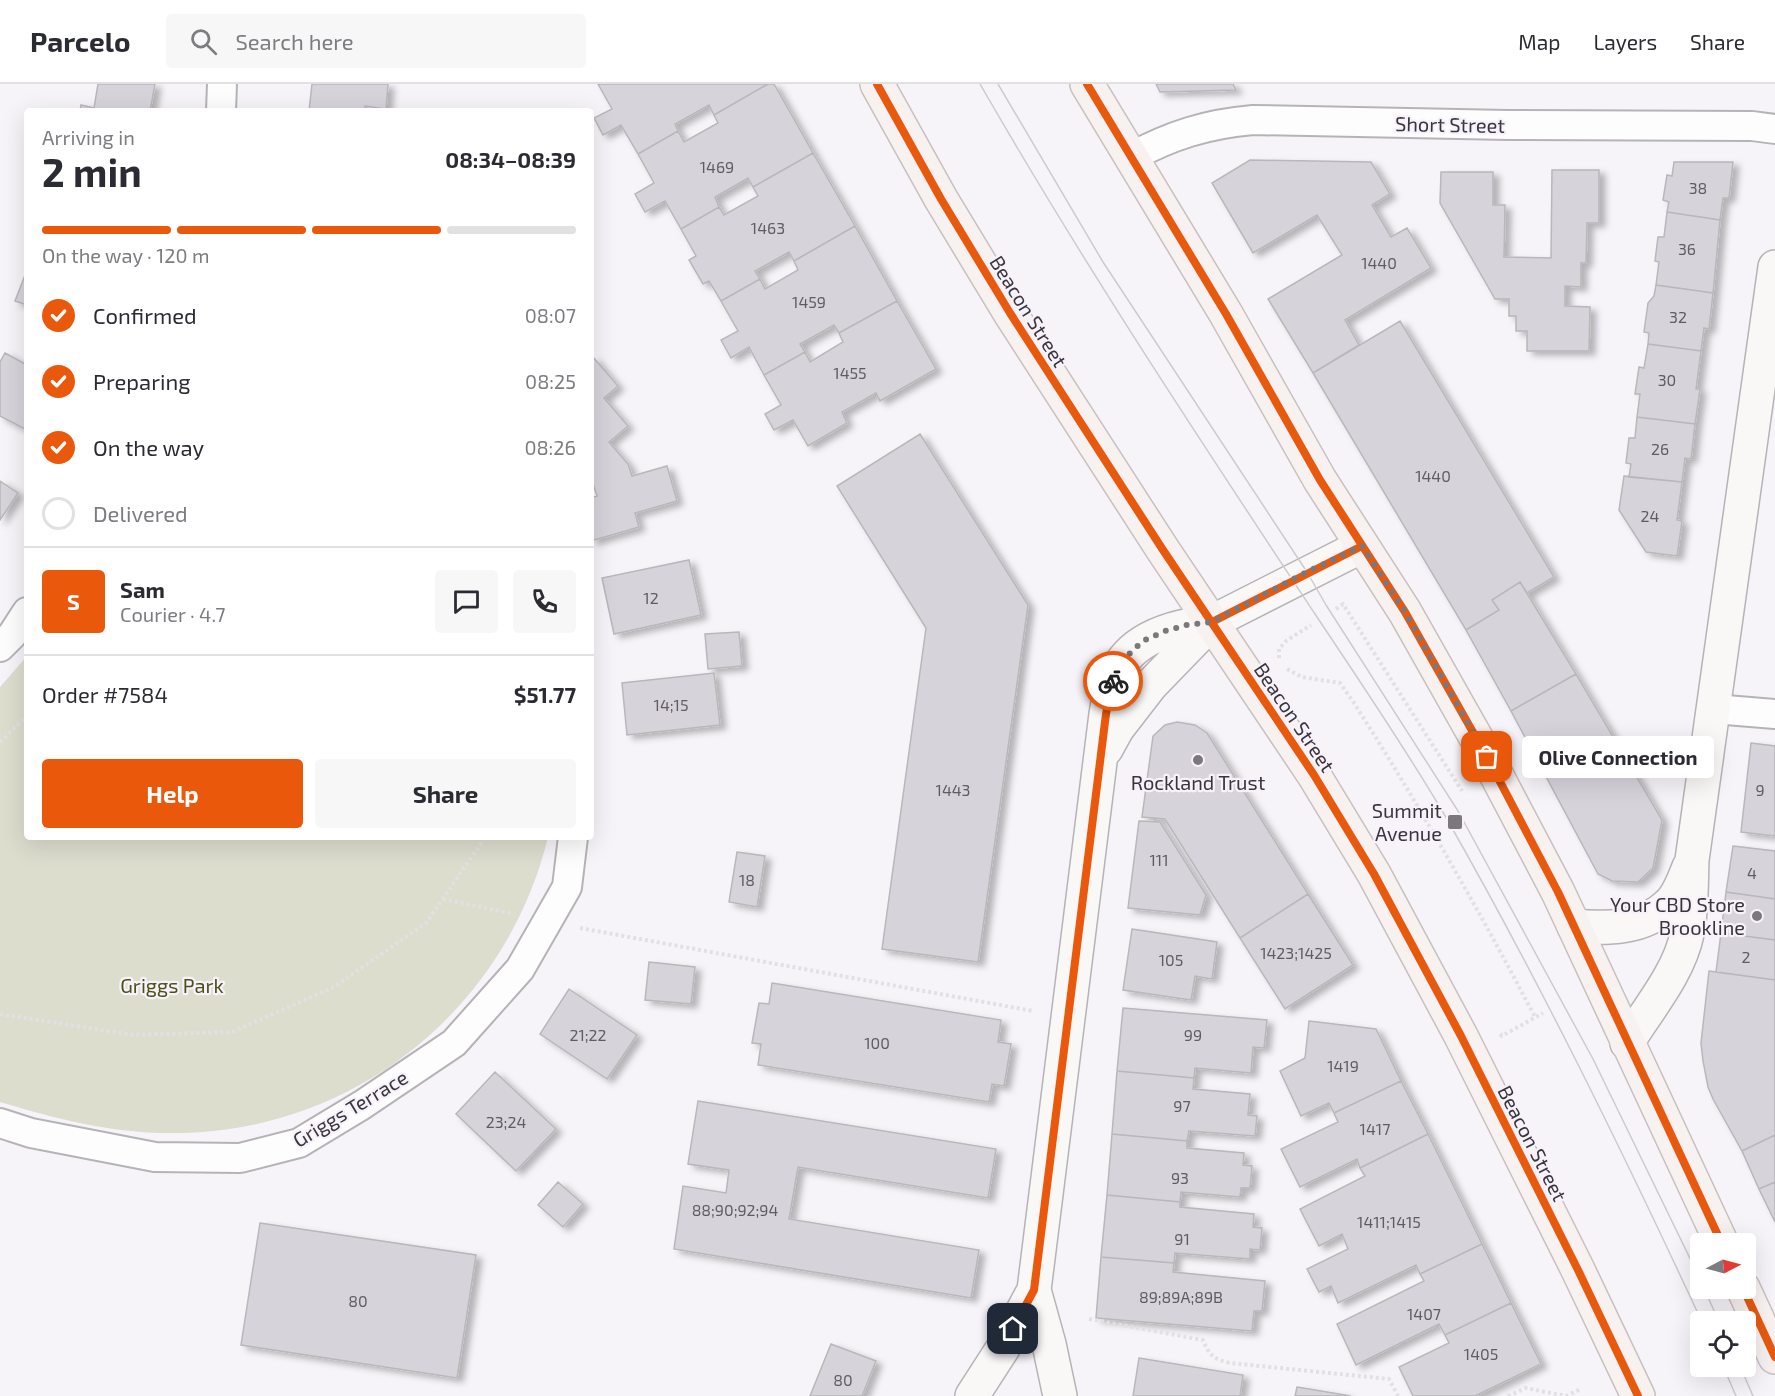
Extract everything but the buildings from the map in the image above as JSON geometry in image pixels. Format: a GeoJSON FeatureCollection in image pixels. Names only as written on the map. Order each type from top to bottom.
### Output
{"type":"FeatureCollection","features":[{"type":"Feature","properties":{"kind":"main road","name":"Beacon Street"},"geometry":{"type":"LineString","coordinates":[[876,84],[941,199],[1016,322],[1163,550],[1314,775],[1398,917],[1461,1036],[1573,1259],[1638,1396]]}},
{"type":"Feature","properties":{"kind":"main road"},"geometry":{"type":"LineString","coordinates":[[1087,84],[1226,314],[1320,480],[1405,612],[1487,757],[1574,926],[1717,1233]]}},
{"type":"Feature","properties":{"kind":"main road"},"geometry":{"type":"LineString","coordinates":[[1748,1299],[1775,1357]]}},
{"type":"Feature","properties":{"kind":"street"},"geometry":{"type":"LineString","coordinates":[[220,108],[222,84]]}},
{"type":"Feature","properties":{"kind":"street","name":"Short Street"},"geometry":{"type":"LineString","coordinates":[[1131,157],[1163,140],[1191,130],[1224,122],[1253,120],[1496,125],[1752,126],[1775,129]]}},
{"type":"Feature","properties":{"kind":"street"},"geometry":{"type":"LineString","coordinates":[[1627,1042],[1673,971],[1688,932],[1692,860],[1775,267]]}},
{"type":"Feature","properties":{"kind":"street"},"geometry":{"type":"LineString","coordinates":[[972,1396],[1003,1348],[1034,1290],[1106,714],[1113,679],[1126,657],[1143,641],[1165,631],[1212,622],[1362,546]]}},
{"type":"Feature","properties":{"kind":"street"},"geometry":{"type":"LineString","coordinates":[[0,647],[12,635],[24,617]]}},
{"type":"Feature","properties":{"kind":"street"},"geometry":{"type":"LineString","coordinates":[[1714,709],[1775,714]]}},
{"type":"Feature","properties":{"kind":"street","name":"Griggs Terrace"},"geometry":{"type":"LineString","coordinates":[[0,1123],[31,1133],[155,1157],[240,1158],[299,1143],[362,1105],[454,1042],[520,969],[567,887],[573,840]]}},
{"type":"Feature","properties":{"kind":"street"},"geometry":{"type":"LineString","coordinates":[[1574,926],[1598,928],[1627,926],[1654,916],[1669,904],[1681,886],[1692,860]]}},
{"type":"Feature","properties":{"kind":"street"},"geometry":{"type":"LineString","coordinates":[[1034,1290],[1060,1396]]}},
{"type":"Feature","properties":{"kind":"path"},"geometry":{"type":"LineString","coordinates":[[1336,609],[1343,604],[1465,796]]}},
{"type":"Feature","properties":{"kind":"path"},"geometry":{"type":"LineString","coordinates":[[1311,625],[1282,644],[1279,649],[1280,659],[1287,669],[1298,676],[1340,683],[1457,873],[1490,930],[1535,1017]]}},
{"type":"Feature","properties":{"kind":"path"},"geometry":{"type":"LineString","coordinates":[[0,742],[24,719]]}},
{"type":"Feature","properties":{"kind":"path"},"geometry":{"type":"LineString","coordinates":[[0,1014],[133,1035],[232,1032],[334,987],[426,924],[482,840]]}},
{"type":"Feature","properties":{"kind":"path"},"geometry":{"type":"LineString","coordinates":[[443,898],[547,921],[1040,1013]]}},
{"type":"Feature","properties":{"kind":"path"},"geometry":{"type":"LineString","coordinates":[[1496,1031],[1503,1036],[1544,1013]]}},
{"type":"Feature","properties":{"kind":"path"},"geometry":{"type":"LineString","coordinates":[[1089,1319],[1203,1340],[1215,1360],[1230,1363],[1389,1379],[1398,1396]]}},
{"type":"Feature","properties":{"kind":"path"},"geometry":{"type":"LineString","coordinates":[[1508,1396],[1526,1388],[1566,1396],[1581,1389]]}},
{"type":"Feature","properties":{"kind":"green space","name":"Griggs Park"},"geometry":{"type":"Polygon","coordinates":[[[24,659],[24,840],[547,840],[527,899],[497,956],[458,1007],[412,1050],[360,1085],[302,1111],[240,1127],[152,1133],[86,1124],[0,1102],[0,687],[24,659]]]}},
{"type":"Feature","properties":{"kind":"tram line"},"geometry":{"type":"LineString","coordinates":[[980,84],[1060,219],[1143,352],[1381,713],[1444,814],[1513,938],[1578,1065],[1697,1311]]}},
{"type":"Feature","properties":{"kind":"tram line"},"geometry":{"type":"LineString","coordinates":[[998,84],[1103,262],[1307,572],[1458,811],[1593,1059],[1690,1258]]}},
{"type":"Feature","properties":{"kind":"tram line"},"geometry":{"type":"LineString","coordinates":[[1709,1299],[1714,1311]]}},
{"type":"Feature","properties":{"kind":"tram line"},"geometry":{"type":"LineString","coordinates":[[1728,1377],[1736,1396]]}},
{"type":"Feature","properties":{"kind":"tram line"},"geometry":{"type":"LineString","coordinates":[[1745,1377],[1753,1396]]}},
{"type":"Feature","properties":{"kind":"cycle path"},"geometry":{"type":"LineString","coordinates":[[877,84],[941,199],[1010,313],[1163,550],[1314,775],[1374,874],[1461,1036],[1638,1396]]}},
{"type":"Feature","properties":{"kind":"cycle path"},"geometry":{"type":"LineString","coordinates":[[1087,84],[1226,314],[1320,480],[1405,612],[1487,757],[1558,892],[1717,1233]]}},
{"type":"Feature","properties":{"kind":"cycle path"},"geometry":{"type":"LineString","coordinates":[[1212,622],[1362,546]]}},
{"type":"Feature","properties":{"kind":"cycle path"},"geometry":{"type":"LineString","coordinates":[[1748,1299],[1775,1357]]}},
{"type":"Feature","properties":{"kind":"way so far"},"geometry":{"type":"LineString","coordinates":[[1113,681],[1126,657],[1143,641],[1165,631],[1212,622],[1362,546],[1405,612],[1487,757]]}},
{"type":"Feature","properties":{"kind":"place","name":"Olive Connection"},"geometry":{"type":"Point","coordinates":[1487,757]}},
{"type":"Feature","properties":{"kind":"place","name":"Rockland Trust"},"geometry":{"type":"Point","coordinates":[1198,760]}},
{"type":"Feature","properties":{"kind":"place","name":"Summit Avenue"},"geometry":{"type":"Point","coordinates":[1455,822]}},
{"type":"Feature","properties":{"kind":"place","name":"Your CBD Store Brookline"},"geometry":{"type":"Point","coordinates":[1757,916]}},
{"type":"Feature","properties":{"kind":"route"},"geometry":{"type":"LineString","coordinates":[[1013,1329],[1034,1290],[1106,714],[1113,681]]}}]}
